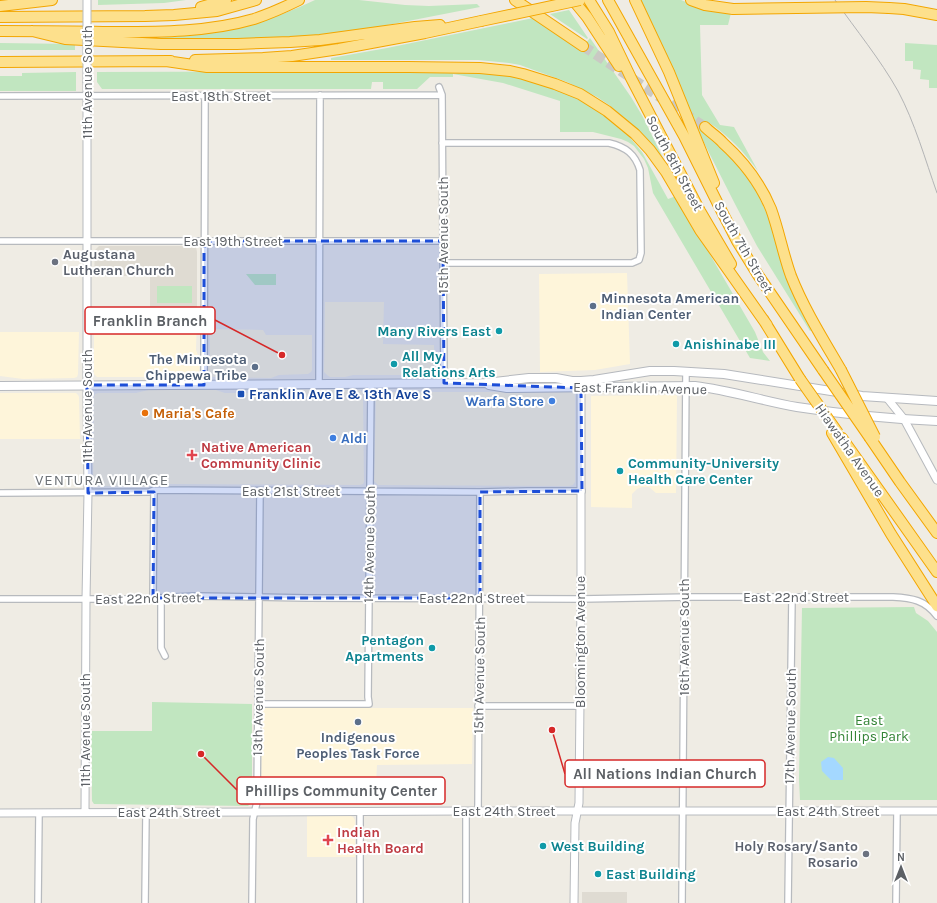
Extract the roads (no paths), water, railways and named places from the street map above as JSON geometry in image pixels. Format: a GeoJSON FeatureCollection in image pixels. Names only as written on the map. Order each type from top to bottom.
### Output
{"type":"FeatureCollection","features":[{"type":"Feature","properties":{"kind":"highway"},"geometry":{"type":"LineString","coordinates":[[0,6],[52,0]]}},
{"type":"Feature","properties":{"kind":"highway"},"geometry":{"type":"LineString","coordinates":[[105,16],[181,10],[210,5],[226,0]]}},
{"type":"Feature","properties":{"kind":"highway"},"geometry":{"type":"LineString","coordinates":[[0,17],[145,16],[204,12],[230,8],[256,0]]}},
{"type":"Feature","properties":{"kind":"highway"},"geometry":{"type":"LineString","coordinates":[[287,6],[299,0]]}},
{"type":"Feature","properties":{"kind":"highway"},"geometry":{"type":"LineString","coordinates":[[0,31],[148,32],[205,29],[254,19],[304,0]]}},
{"type":"Feature","properties":{"kind":"highway"},"geometry":{"type":"LineString","coordinates":[[515,0],[583,46]]}},
{"type":"Feature","properties":{"kind":"highway"},"geometry":{"type":"LineString","coordinates":[[573,0],[594,27],[645,106]]}},
{"type":"Feature","properties":{"kind":"highway"},"geometry":{"type":"LineString","coordinates":[[0,62],[166,61],[292,56],[425,33],[580,0]]}},
{"type":"Feature","properties":{"kind":"highway","name":"South 8th Street"},"geometry":{"type":"LineString","coordinates":[[589,0],[609,32],[645,106],[700,211],[767,324]]}},
{"type":"Feature","properties":{"kind":"highway","name":"South 7th Street"},"geometry":{"type":"LineString","coordinates":[[608,0],[684,136],[737,241],[758,275],[823,370],[873,438],[900,482]]}},
{"type":"Feature","properties":{"kind":"highway"},"geometry":{"type":"LineString","coordinates":[[612,0],[637,50]]}},
{"type":"Feature","properties":{"kind":"highway"},"geometry":{"type":"LineString","coordinates":[[634,0],[669,72],[737,241]]}},
{"type":"Feature","properties":{"kind":"highway"},"geometry":{"type":"LineString","coordinates":[[691,0],[715,7],[733,10],[866,7],[904,9],[937,15]]}},
{"type":"Feature","properties":{"kind":"highway"},"geometry":{"type":"LineString","coordinates":[[32,31],[65,39],[161,44],[237,44],[320,40],[415,27],[481,21]]}},
{"type":"Feature","properties":{"kind":"highway"},"geometry":{"type":"LineString","coordinates":[[166,61],[207,67],[480,68],[516,72],[580,94],[608,111],[635,134],[650,150],[666,172],[700,230],[767,324]]}},
{"type":"Feature","properties":{"kind":"highway"},"geometry":{"type":"LineString","coordinates":[[705,128],[725,144],[739,159],[764,196],[773,217],[786,261],[798,293],[841,370],[873,438]]}},
{"type":"Feature","properties":{"kind":"highway","name":"Hiawatha Avenue"},"geometry":{"type":"LineString","coordinates":[[767,324],[835,433],[937,572]]}},
{"type":"Feature","properties":{"kind":"highway"},"geometry":{"type":"LineString","coordinates":[[835,433],[891,534],[937,606]]}},
{"type":"Feature","properties":{"kind":"highway","name":"Hiawatha Avenue"},"geometry":{"type":"LineString","coordinates":[[900,482],[937,533]]}},
{"type":"Feature","properties":{"kind":"main road","name":"East Franklin Avenue"},"geometry":{"type":"LineString","coordinates":[[581,384],[594,380],[650,371],[686,371],[724,374],[862,396],[937,401]]}},
{"type":"Feature","properties":{"kind":"main road","name":"East Franklin Avenue"},"geometry":{"type":"LineString","coordinates":[[0,386],[484,383],[492,386],[507,388],[581,384],[705,387],[797,407],[866,416],[937,421]]}},
{"type":"Feature","properties":{"kind":"street","name":"11th Avenue South"},"geometry":{"type":"LineString","coordinates":[[85,812],[88,493],[86,241],[87,0]]}},
{"type":"Feature","properties":{"kind":"street","name":"15th Avenue South"},"geometry":{"type":"LineString","coordinates":[[439,87],[442,95],[444,383]]}},
{"type":"Feature","properties":{"kind":"street"},"geometry":{"type":"LineString","coordinates":[[319,384],[320,95]]}},
{"type":"Feature","properties":{"kind":"street","name":"East 18th Street"},"geometry":{"type":"LineString","coordinates":[[0,96],[442,95]]}},
{"type":"Feature","properties":{"kind":"street"},"geometry":{"type":"LineString","coordinates":[[204,385],[205,96]]}},
{"type":"Feature","properties":{"kind":"street"},"geometry":{"type":"LineString","coordinates":[[442,143],[609,143],[626,149],[638,162],[640,170],[641,253],[639,260],[632,263],[443,263]]}},
{"type":"Feature","properties":{"kind":"street","name":"East 19th Street"},"geometry":{"type":"LineString","coordinates":[[0,241],[443,241]]}},
{"type":"Feature","properties":{"kind":"street","name":"16th Avenue South"},"geometry":{"type":"LineString","coordinates":[[682,903],[686,371]]}},
{"type":"Feature","properties":{"kind":"street","name":"14th Avenue South"},"geometry":{"type":"LineString","coordinates":[[258,704],[369,704],[371,384]]}},
{"type":"Feature","properties":{"kind":"street","name":"Bloomington Avenue"},"geometry":{"type":"LineString","coordinates":[[574,903],[575,824],[579,803],[582,491],[581,384]]}},
{"type":"Feature","properties":{"kind":"street"},"geometry":{"type":"LineString","coordinates":[[887,398],[904,419],[937,480]]}},
{"type":"Feature","properties":{"kind":"street"},"geometry":{"type":"LineString","coordinates":[[153,598],[154,490]]}},
{"type":"Feature","properties":{"kind":"street","name":"East 21st Street"},"geometry":{"type":"LineString","coordinates":[[0,493],[149,492],[154,490],[480,492],[582,491]]}},
{"type":"Feature","properties":{"kind":"street","name":"13th Avenue South"},"geometry":{"type":"LineString","coordinates":[[252,903],[253,819],[257,802],[260,491]]}},
{"type":"Feature","properties":{"kind":"street","name":"15th Avenue South"},"geometry":{"type":"LineString","coordinates":[[478,811],[480,492]]}},
{"type":"Feature","properties":{"kind":"street","name":"East 22nd Street"},"geometry":{"type":"LineString","coordinates":[[0,599],[142,599],[197,596],[581,599],[685,597],[907,597],[918,600],[927,605],[937,616]]}},
{"type":"Feature","properties":{"kind":"street","name":"17th Avenue South"},"geometry":{"type":"LineString","coordinates":[[788,903],[792,597]]}},
{"type":"Feature","properties":{"kind":"street"},"geometry":{"type":"LineString","coordinates":[[161,598],[161,648],[165,656]]}},
{"type":"Feature","properties":{"kind":"street"},"geometry":{"type":"LineString","coordinates":[[478,706],[579,706]]}},
{"type":"Feature","properties":{"kind":"street"},"geometry":{"type":"LineString","coordinates":[[466,811],[466,903]]}},
{"type":"Feature","properties":{"kind":"street"},"geometry":{"type":"LineString","coordinates":[[896,903],[898,811]]}},
{"type":"Feature","properties":{"kind":"street","name":"East 24th Street"},"geometry":{"type":"LineString","coordinates":[[0,813],[937,811]]}},
{"type":"Feature","properties":{"kind":"street"},"geometry":{"type":"LineString","coordinates":[[360,812],[360,903]]}},
{"type":"Feature","properties":{"kind":"street"},"geometry":{"type":"LineString","coordinates":[[38,903],[39,813]]}},
{"type":"Feature","properties":{"kind":"street"},"geometry":{"type":"LineString","coordinates":[[145,903],[146,813]]}},
{"type":"Feature","properties":{"kind":"water"},"geometry":{"type":"Polygon","coordinates":[[[828,757],[834,758],[843,768],[843,780],[831,780],[822,771],[821,762],[828,757]]]}},
{"type":"Feature","properties":{"kind":"tunnel"},"geometry":{"type":"LineString","coordinates":[[583,46],[705,127]]}},
{"type":"Feature","properties":{"kind":"tram line"},"geometry":{"type":"LineString","coordinates":[[835,0],[876,56],[898,91],[915,128],[937,193]]}},
{"type":"Feature","properties":{"kind":"place","name":"Augustana Lutheran Church"},"geometry":{"type":"Point","coordinates":[55,262]}},
{"type":"Feature","properties":{"kind":"place","name":"Minnesota American Indian Center"},"geometry":{"type":"Point","coordinates":[593,306]}},
{"type":"Feature","properties":{"kind":"place","name":"Many Rivers East"},"geometry":{"type":"Point","coordinates":[499,331]}},
{"type":"Feature","properties":{"kind":"place","name":"Anishinabe III"},"geometry":{"type":"Point","coordinates":[676,344]}},
{"type":"Feature","properties":{"kind":"place","name":"Franklin Branch"},"geometry":{"type":"Point","coordinates":[282,355]}},
{"type":"Feature","properties":{"kind":"place","name":"All My Relations Arts"},"geometry":{"type":"Point","coordinates":[394,364]}},
{"type":"Feature","properties":{"kind":"place","name":"The Minnesota Chippewa Tribe"},"geometry":{"type":"Point","coordinates":[255,367]}},
{"type":"Feature","properties":{"kind":"place","name":"Franklin Ave E & 13th Ave S"},"geometry":{"type":"Point","coordinates":[241,394]}},
{"type":"Feature","properties":{"kind":"place","name":"Warfa Store"},"geometry":{"type":"Point","coordinates":[552,401]}},
{"type":"Feature","properties":{"kind":"place","name":"Maria's Cafe"},"geometry":{"type":"Point","coordinates":[145,413]}},
{"type":"Feature","properties":{"kind":"place","name":"Aldi"},"geometry":{"type":"Point","coordinates":[333,438]}},
{"type":"Feature","properties":{"kind":"place","name":"Native American Community Clinic"},"geometry":{"type":"Point","coordinates":[192,455]}},
{"type":"Feature","properties":{"kind":"place","name":"Community-University Health Care Center"},"geometry":{"type":"Point","coordinates":[620,471]}},
{"type":"Feature","properties":{"kind":"place","name":"Pentagon Apartments"},"geometry":{"type":"Point","coordinates":[432,648]}},
{"type":"Feature","properties":{"kind":"place","name":"Indigenous Peoples Task Force"},"geometry":{"type":"Point","coordinates":[358,722]}},
{"type":"Feature","properties":{"kind":"place","name":"All Nations Indian Church"},"geometry":{"type":"Point","coordinates":[552,730]}},
{"type":"Feature","properties":{"kind":"place","name":"Phillips Community Center"},"geometry":{"type":"Point","coordinates":[201,754]}},
{"type":"Feature","properties":{"kind":"place","name":"Indian Health Board"},"geometry":{"type":"Point","coordinates":[328,840]}},
{"type":"Feature","properties":{"kind":"place","name":"West Building"},"geometry":{"type":"Point","coordinates":[543,846]}},
{"type":"Feature","properties":{"kind":"place","name":"Holy Rosary/Santo Rosario"},"geometry":{"type":"Point","coordinates":[866,854]}},
{"type":"Feature","properties":{"kind":"place","name":"East Building"},"geometry":{"type":"Point","coordinates":[598,874]}},
{"type":"Feature","properties":{"kind":"district","name":"VENTURA VILLAGE"},"geometry":{"type":"Point","coordinates":[102,480]}},
{"type":"Feature","properties":{"kind":"park label","name":"East Phillips Park"},"geometry":{"type":"Point","coordinates":[869,728]}}]}
